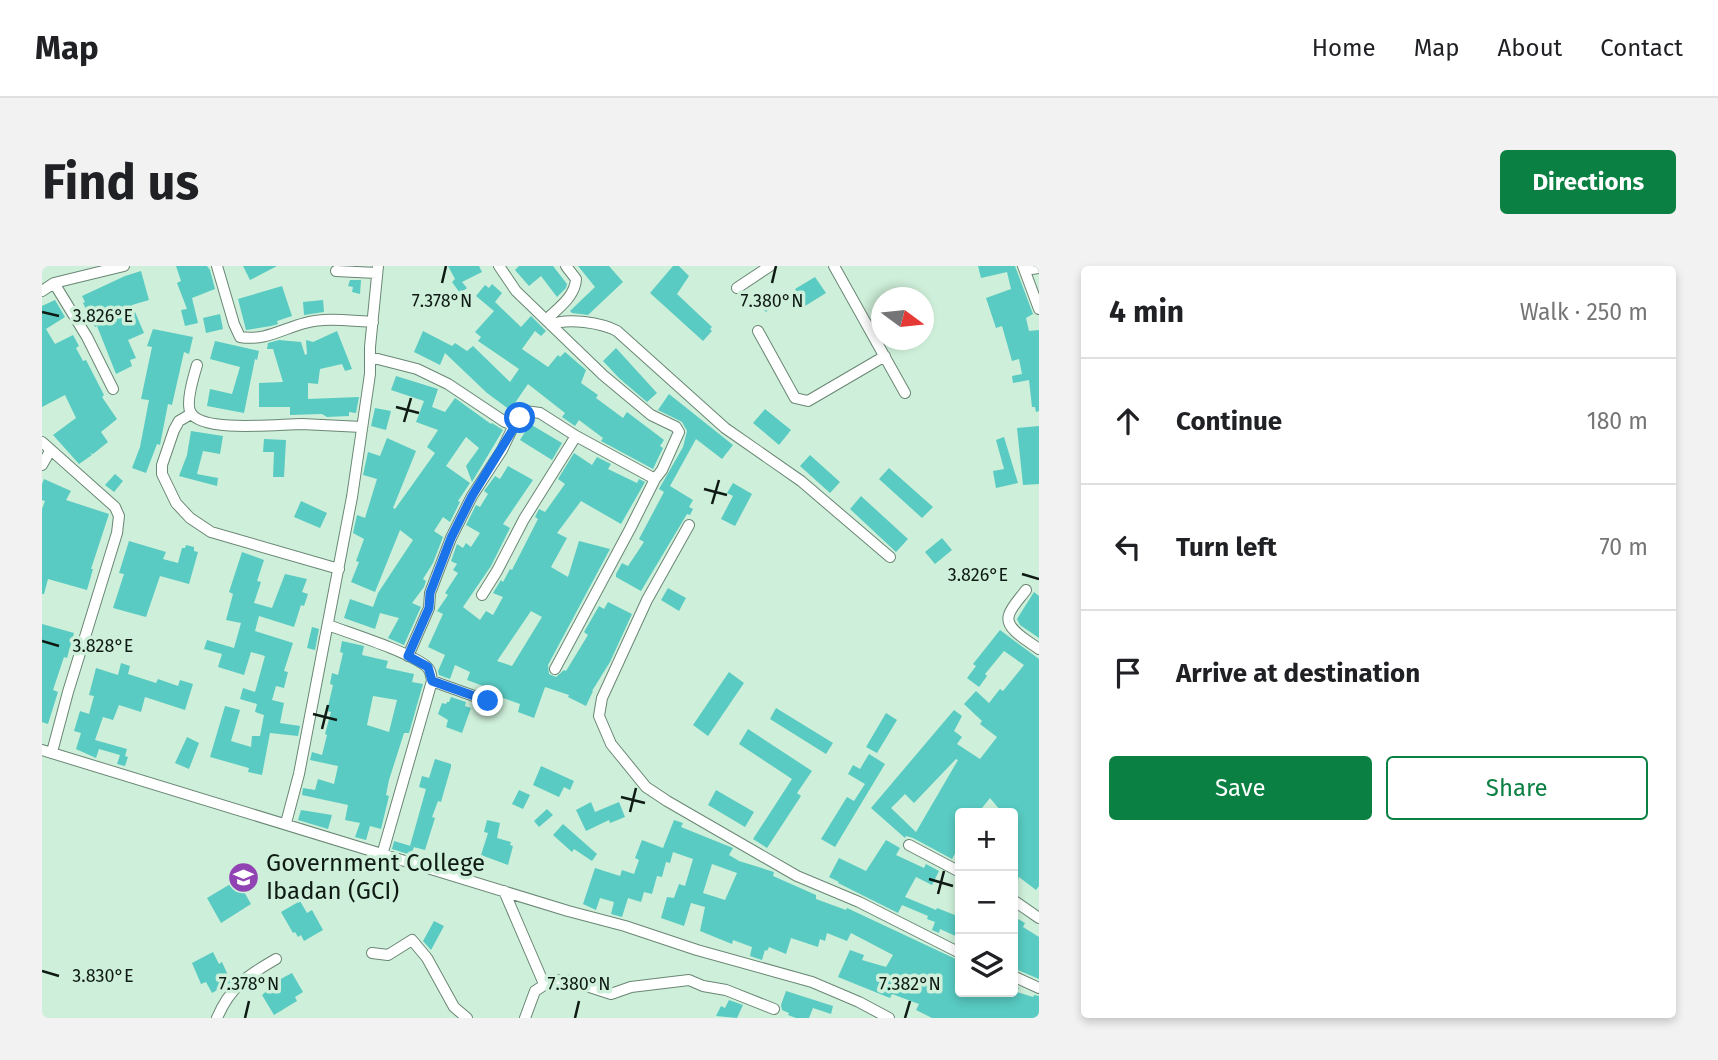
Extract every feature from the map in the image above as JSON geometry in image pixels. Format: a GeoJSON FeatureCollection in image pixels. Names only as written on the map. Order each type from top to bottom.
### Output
{"type":"FeatureCollection","features":[{"type":"Feature","properties":{"kind":"street"},"geometry":{"type":"LineString","coordinates":[[42,291],[54,283],[124,266]]}},
{"type":"Feature","properties":{"kind":"street"},"geometry":{"type":"LineString","coordinates":[[217,266],[240,337],[252,339],[269,336],[306,323],[321,321],[373,322]]}},
{"type":"Feature","properties":{"kind":"street"},"geometry":{"type":"LineString","coordinates":[[499,266],[516,291],[603,376],[651,415],[676,427],[679,432],[662,470],[654,479],[555,669]]}},
{"type":"Feature","properties":{"kind":"street"},"geometry":{"type":"LineString","coordinates":[[549,322],[571,296],[576,285],[576,279],[566,266]]}},
{"type":"Feature","properties":{"kind":"street"},"geometry":{"type":"LineString","coordinates":[[737,288],[770,266]]}},
{"type":"Feature","properties":{"kind":"street"},"geometry":{"type":"LineString","coordinates":[[834,266],[905,393]]}},
{"type":"Feature","properties":{"kind":"street"},"geometry":{"type":"LineString","coordinates":[[1039,268],[1024,268],[1039,309]]}},
{"type":"Feature","properties":{"kind":"street"},"geometry":{"type":"LineString","coordinates":[[286,823],[299,774],[352,498],[370,374],[377,269],[336,271]]}},
{"type":"Feature","properties":{"kind":"street"},"geometry":{"type":"LineString","coordinates":[[54,283],[87,337],[113,389]]}},
{"type":"Feature","properties":{"kind":"street"},"geometry":{"type":"LineString","coordinates":[[549,322],[598,324],[617,331],[724,428],[802,481],[890,557]]}},
{"type":"Feature","properties":{"kind":"street"},"geometry":{"type":"LineString","coordinates":[[758,331],[795,398],[801,401],[808,401],[885,356]]}},
{"type":"Feature","properties":{"kind":"street"},"geometry":{"type":"LineString","coordinates":[[370,357],[417,369],[448,384],[505,422],[514,425]]}},
{"type":"Feature","properties":{"kind":"street"},"geometry":{"type":"LineString","coordinates":[[197,365],[188,407],[198,420],[220,425],[362,427]]}},
{"type":"Feature","properties":{"kind":"street"},"geometry":{"type":"LineString","coordinates":[[408,656],[429,608],[430,593],[451,538],[472,496],[522,413],[530,410],[540,413],[654,479]]}},
{"type":"Feature","properties":{"kind":"street"},"geometry":{"type":"LineString","coordinates":[[191,414],[179,421],[162,465],[162,474],[176,503],[211,532],[338,569]]}},
{"type":"Feature","properties":{"kind":"street"},"geometry":{"type":"LineString","coordinates":[[482,595],[524,519],[576,436]]}},
{"type":"Feature","properties":{"kind":"street"},"geometry":{"type":"LineString","coordinates":[[42,442],[115,507],[118,516],[117,533],[47,751],[382,855],[812,982],[889,1018]]}},
{"type":"Feature","properties":{"kind":"street"},"geometry":{"type":"LineString","coordinates":[[42,465],[50,451]]}},
{"type":"Feature","properties":{"kind":"street"},"geometry":{"type":"LineString","coordinates":[[689,525],[647,600],[602,698],[599,716],[611,744],[646,788],[667,801],[797,876],[859,902],[955,950]]}},
{"type":"Feature","properties":{"kind":"street"},"geometry":{"type":"LineString","coordinates":[[1026,590],[1009,615],[1009,620],[1017,632],[1039,649]]}},
{"type":"Feature","properties":{"kind":"street"},"geometry":{"type":"LineString","coordinates":[[328,625],[408,656],[428,667],[432,681],[382,855]]}},
{"type":"Feature","properties":{"kind":"street"},"geometry":{"type":"LineString","coordinates":[[432,681],[488,701]]}},
{"type":"Feature","properties":{"kind":"street"},"geometry":{"type":"LineString","coordinates":[[909,845],[958,871]]}},
{"type":"Feature","properties":{"kind":"street"},"geometry":{"type":"LineString","coordinates":[[504,891],[544,984]]}},
{"type":"Feature","properties":{"kind":"street"},"geometry":{"type":"LineString","coordinates":[[1018,903],[1039,918]]}},
{"type":"Feature","properties":{"kind":"street"},"geometry":{"type":"LineString","coordinates":[[372,953],[388,955],[412,940],[428,958],[454,1007],[467,1018]]}},
{"type":"Feature","properties":{"kind":"street"},"geometry":{"type":"LineString","coordinates":[[216,1018],[231,990],[276,959]]}},
{"type":"Feature","properties":{"kind":"street"},"geometry":{"type":"LineString","coordinates":[[1018,978],[1039,988]]}},
{"type":"Feature","properties":{"kind":"street"},"geometry":{"type":"LineString","coordinates":[[525,1018],[535,991],[552,980],[571,981],[611,994],[632,988],[689,980],[726,990],[774,1009]]}},
{"type":"Feature","properties":{"kind":"building"},"geometry":{"type":"Polygon","coordinates":[[[176,266],[207,266],[210,270],[215,289],[192,298],[198,323],[185,326],[181,310],[187,309],[177,283],[181,281],[176,266]]]}},
{"type":"Feature","properties":{"kind":"building"},"geometry":{"type":"Polygon","coordinates":[[[243,266],[277,266],[250,280],[243,266]]]}},
{"type":"Feature","properties":{"kind":"building"},"geometry":{"type":"Polygon","coordinates":[[[448,266],[479,266],[482,272],[462,282],[467,288],[460,293],[452,282],[455,279],[448,266]]]}},
{"type":"Feature","properties":{"kind":"building"},"geometry":{"type":"Polygon","coordinates":[[[519,266],[553,266],[567,284],[566,288],[557,297],[541,276],[529,286],[515,270],[519,266]]]}},
{"type":"Feature","properties":{"kind":"building"},"geometry":{"type":"Polygon","coordinates":[[[578,266],[609,266],[623,282],[588,315],[570,311],[595,287],[578,266]]]}},
{"type":"Feature","properties":{"kind":"building"},"geometry":{"type":"Polygon","coordinates":[[[673,266],[679,266],[689,276],[677,294],[712,327],[712,331],[703,341],[650,293],[673,266]]]}},
{"type":"Feature","properties":{"kind":"building"},"geometry":{"type":"Polygon","coordinates":[[[978,266],[1015,266],[1033,314],[1026,318],[1029,331],[1039,330],[1039,411],[1036,412],[1035,407],[1032,407],[1029,380],[1013,383],[1012,376],[1022,374],[1019,359],[1012,361],[1002,326],[996,328],[986,298],[1011,289],[1007,272],[981,278],[978,266]]]}},
{"type":"Feature","properties":{"kind":"building"},"geometry":{"type":"Polygon","coordinates":[[[141,271],[149,300],[132,305],[144,333],[128,340],[136,358],[130,360],[132,366],[116,374],[82,296],[141,271]]]}},
{"type":"Feature","properties":{"kind":"building"},"geometry":{"type":"Polygon","coordinates":[[[815,277],[826,293],[805,306],[795,289],[815,277]]]}},
{"type":"Feature","properties":{"kind":"building"},"geometry":{"type":"Polygon","coordinates":[[[350,280],[361,280],[360,294],[352,292],[353,287],[348,286],[350,280]]]}},
{"type":"Feature","properties":{"kind":"building"},"geometry":{"type":"Polygon","coordinates":[[[492,284],[502,293],[495,302],[521,327],[531,316],[546,331],[541,336],[535,331],[522,349],[548,367],[558,355],[560,357],[565,352],[586,370],[581,383],[598,395],[596,398],[623,418],[627,412],[664,440],[653,469],[601,441],[603,438],[579,420],[575,426],[562,417],[565,413],[528,384],[510,410],[487,393],[445,353],[440,365],[414,352],[423,331],[452,346],[455,343],[467,351],[473,346],[510,382],[519,369],[478,341],[481,337],[475,332],[494,311],[476,296],[485,285],[489,288],[492,284]]]}},
{"type":"Feature","properties":{"kind":"building"},"geometry":{"type":"Polygon","coordinates":[[[282,286],[292,316],[277,321],[278,324],[246,330],[238,299],[282,286]]]}},
{"type":"Feature","properties":{"kind":"building"},"geometry":{"type":"Polygon","coordinates":[[[768,299],[774,305],[766,312],[760,306],[768,299]]]}},
{"type":"Feature","properties":{"kind":"building"},"geometry":{"type":"Polygon","coordinates":[[[55,300],[65,317],[46,329],[55,344],[73,335],[79,346],[76,348],[83,361],[86,360],[104,395],[102,397],[117,419],[101,432],[108,442],[93,454],[90,453],[92,455],[79,464],[53,435],[76,418],[65,395],[42,407],[42,306],[55,300]]]}},
{"type":"Feature","properties":{"kind":"building"},"geometry":{"type":"Polygon","coordinates":[[[323,300],[324,312],[304,315],[303,302],[323,300]]]}},
{"type":"Feature","properties":{"kind":"building"},"geometry":{"type":"Polygon","coordinates":[[[220,314],[223,329],[206,333],[203,318],[220,314]]]}},
{"type":"Feature","properties":{"kind":"building"},"geometry":{"type":"Polygon","coordinates":[[[153,329],[193,337],[189,354],[184,352],[172,405],[168,404],[160,445],[157,444],[146,473],[132,468],[140,447],[149,400],[141,399],[152,347],[147,346],[153,329]]]}},
{"type":"Feature","properties":{"kind":"building"},"geometry":{"type":"Polygon","coordinates":[[[337,331],[352,369],[345,371],[342,364],[320,369],[318,384],[308,383],[308,399],[359,397],[356,413],[327,417],[322,414],[290,415],[290,407],[259,407],[259,383],[283,382],[273,349],[267,349],[268,343],[279,340],[301,342],[305,355],[306,340],[313,342],[337,331]]]}},
{"type":"Feature","properties":{"kind":"building"},"geometry":{"type":"Polygon","coordinates":[[[215,341],[259,351],[244,413],[207,406],[210,389],[232,394],[240,367],[210,359],[215,341]]]}},
{"type":"Feature","properties":{"kind":"building"},"geometry":{"type":"Polygon","coordinates":[[[616,348],[657,393],[647,402],[603,361],[616,348]]]}},
{"type":"Feature","properties":{"kind":"building"},"geometry":{"type":"Polygon","coordinates":[[[396,376],[438,389],[432,407],[445,412],[455,398],[503,430],[472,482],[466,466],[479,448],[466,437],[446,466],[470,483],[458,501],[460,502],[450,522],[443,517],[434,531],[443,537],[433,563],[423,579],[426,581],[424,587],[412,603],[421,607],[404,645],[388,638],[399,618],[380,613],[375,629],[344,618],[350,599],[373,607],[378,593],[413,540],[400,530],[375,592],[351,582],[364,539],[353,533],[357,515],[365,518],[377,479],[363,475],[368,452],[380,456],[387,438],[416,451],[393,508],[395,509],[435,453],[427,447],[438,430],[416,422],[424,401],[391,390],[396,376]]]}},
{"type":"Feature","properties":{"kind":"building"},"geometry":{"type":"Polygon","coordinates":[[[669,394],[733,445],[722,459],[696,439],[670,486],[693,500],[689,507],[693,509],[690,515],[687,514],[641,591],[616,577],[616,574],[622,563],[628,566],[644,542],[639,539],[664,492],[659,489],[683,447],[687,431],[682,422],[658,410],[669,394]]]}},
{"type":"Feature","properties":{"kind":"building"},"geometry":{"type":"Polygon","coordinates":[[[375,408],[391,411],[386,430],[371,426],[375,408]]]}},
{"type":"Feature","properties":{"kind":"building"},"geometry":{"type":"Polygon","coordinates":[[[765,409],[791,430],[779,445],[753,423],[765,409]]]}},
{"type":"Feature","properties":{"kind":"building"},"geometry":{"type":"Polygon","coordinates":[[[530,424],[562,443],[552,460],[520,440],[530,424]]]}},
{"type":"Feature","properties":{"kind":"building"},"geometry":{"type":"Polygon","coordinates":[[[1039,426],[1039,484],[1023,485],[1017,428],[1039,426]]]}},
{"type":"Feature","properties":{"kind":"building"},"geometry":{"type":"Polygon","coordinates":[[[191,431],[223,436],[220,454],[203,451],[197,474],[218,478],[217,486],[179,476],[187,455],[191,431]]]}},
{"type":"Feature","properties":{"kind":"building"},"geometry":{"type":"Polygon","coordinates":[[[1004,437],[1018,483],[996,488],[993,471],[1004,469],[996,440],[1004,437]]]}},
{"type":"Feature","properties":{"kind":"building"},"geometry":{"type":"Polygon","coordinates":[[[264,439],[286,440],[284,477],[273,477],[274,452],[263,452],[264,439]]]}},
{"type":"Feature","properties":{"kind":"building"},"geometry":{"type":"Polygon","coordinates":[[[574,453],[592,465],[597,457],[611,464],[608,469],[637,483],[639,479],[645,482],[621,524],[581,501],[557,533],[567,538],[551,567],[568,577],[579,541],[610,549],[548,665],[549,674],[556,677],[566,671],[588,635],[584,632],[599,606],[604,609],[608,602],[632,614],[586,706],[568,697],[569,695],[545,687],[534,718],[518,712],[520,704],[492,694],[494,690],[467,680],[470,672],[455,665],[450,679],[439,675],[438,671],[445,655],[428,647],[443,614],[437,611],[458,573],[453,570],[457,564],[451,561],[457,544],[463,548],[466,543],[471,547],[480,533],[466,525],[476,505],[480,507],[488,494],[484,491],[495,476],[500,479],[508,466],[533,480],[503,524],[510,528],[491,566],[463,607],[480,620],[486,611],[493,615],[503,597],[493,593],[510,569],[512,570],[538,519],[535,517],[539,509],[545,512],[565,484],[558,479],[574,453]],[[531,611],[497,661],[512,666],[542,617],[531,611]]]}},
{"type":"Feature","properties":{"kind":"building"},"geometry":{"type":"Polygon","coordinates":[[[810,455],[840,482],[830,493],[800,466],[810,455]]]}},
{"type":"Feature","properties":{"kind":"building"},"geometry":{"type":"Polygon","coordinates":[[[889,468],[933,507],[922,518],[879,479],[889,468]]]}},
{"type":"Feature","properties":{"kind":"building"},"geometry":{"type":"Polygon","coordinates":[[[115,474],[123,481],[114,492],[105,485],[115,474]]]}},
{"type":"Feature","properties":{"kind":"building"},"geometry":{"type":"Polygon","coordinates":[[[44,479],[71,491],[66,500],[109,514],[87,590],[48,579],[42,594],[44,479]]]}},
{"type":"Feature","properties":{"kind":"building"},"geometry":{"type":"Polygon","coordinates":[[[733,483],[752,494],[735,526],[721,519],[733,496],[727,493],[733,483]]]}},
{"type":"Feature","properties":{"kind":"building"},"geometry":{"type":"Polygon","coordinates":[[[861,496],[908,539],[896,552],[850,509],[861,496]]]}},
{"type":"Feature","properties":{"kind":"building"},"geometry":{"type":"Polygon","coordinates":[[[301,501],[327,513],[320,528],[294,517],[301,501]]]}},
{"type":"Feature","properties":{"kind":"building"},"geometry":{"type":"Polygon","coordinates":[[[942,538],[952,550],[935,564],[925,552],[942,538]]]}},
{"type":"Feature","properties":{"kind":"building"},"geometry":{"type":"Polygon","coordinates":[[[129,541],[166,552],[163,559],[178,563],[182,548],[186,545],[194,547],[194,551],[198,552],[189,584],[160,576],[146,617],[113,608],[124,574],[119,573],[129,541]]]}},
{"type":"Feature","properties":{"kind":"building"},"geometry":{"type":"Polygon","coordinates":[[[242,552],[264,560],[254,603],[272,608],[285,574],[307,579],[302,592],[308,594],[304,606],[301,605],[294,627],[259,616],[255,631],[293,643],[284,671],[288,672],[284,688],[276,686],[272,700],[284,703],[280,723],[300,726],[298,736],[270,733],[262,775],[248,772],[249,768],[210,757],[225,706],[240,710],[231,741],[251,747],[252,736],[260,736],[264,715],[255,712],[257,704],[240,699],[243,688],[255,692],[265,656],[251,652],[244,675],[218,667],[222,654],[204,649],[207,640],[234,648],[241,623],[226,620],[233,594],[229,592],[242,552]]]}},
{"type":"Feature","properties":{"kind":"building"},"geometry":{"type":"Polygon","coordinates":[[[668,588],[686,598],[679,611],[661,600],[668,588]]]}},
{"type":"Feature","properties":{"kind":"building"},"geometry":{"type":"Polygon","coordinates":[[[1034,592],[1039,596],[1039,638],[1020,625],[1017,619],[1034,592]]]}},
{"type":"Feature","properties":{"kind":"building"},"geometry":{"type":"Polygon","coordinates":[[[42,624],[74,633],[53,690],[58,692],[48,724],[42,722],[42,624]]]}},
{"type":"Feature","properties":{"kind":"building"},"geometry":{"type":"Polygon","coordinates":[[[312,627],[319,629],[315,650],[307,648],[312,627]]]}},
{"type":"Feature","properties":{"kind":"building"},"geometry":{"type":"Polygon","coordinates":[[[1000,630],[1039,659],[1039,886],[1036,890],[1019,877],[1018,879],[1018,808],[998,808],[990,798],[982,808],[955,808],[955,854],[952,859],[913,838],[905,838],[871,808],[954,710],[962,716],[954,731],[962,737],[957,744],[980,759],[997,737],[980,724],[982,721],[964,704],[976,691],[989,703],[1000,689],[1003,691],[1024,665],[1004,651],[985,674],[987,676],[979,687],[967,678],[976,666],[973,664],[1000,630]],[[956,759],[914,803],[905,794],[891,808],[916,832],[958,760],[956,759]]]}},
{"type":"Feature","properties":{"kind":"building"},"geometry":{"type":"Polygon","coordinates":[[[342,641],[364,646],[362,655],[388,661],[386,668],[414,674],[412,682],[423,684],[409,733],[404,733],[389,780],[386,795],[389,796],[381,829],[370,826],[366,840],[355,837],[360,823],[345,820],[348,805],[302,795],[303,788],[315,790],[318,779],[334,784],[338,766],[310,760],[312,752],[322,755],[331,712],[327,711],[333,685],[330,684],[332,673],[338,675],[343,653],[340,652],[342,641]],[[373,696],[367,725],[389,732],[397,700],[373,696]]]}},
{"type":"Feature","properties":{"kind":"building"},"geometry":{"type":"Polygon","coordinates":[[[121,663],[130,666],[128,674],[156,683],[158,679],[178,686],[180,680],[193,684],[185,710],[145,697],[141,712],[119,705],[113,720],[103,717],[95,740],[127,749],[125,766],[117,764],[120,755],[99,749],[96,758],[76,749],[81,733],[74,731],[80,711],[89,714],[94,696],[89,695],[96,668],[118,675],[121,663]]]}},
{"type":"Feature","properties":{"kind":"building"},"geometry":{"type":"Polygon","coordinates":[[[729,672],[744,683],[708,736],[693,725],[729,672]]]}},
{"type":"Feature","properties":{"kind":"building"},"geometry":{"type":"Polygon","coordinates":[[[451,697],[466,702],[465,706],[471,708],[462,733],[446,727],[448,720],[438,714],[442,703],[449,702],[451,697]]]}},
{"type":"Feature","properties":{"kind":"building"},"geometry":{"type":"Polygon","coordinates":[[[776,708],[833,743],[826,754],[770,719],[776,708]]]}},
{"type":"Feature","properties":{"kind":"building"},"geometry":{"type":"Polygon","coordinates":[[[886,713],[897,720],[877,753],[866,747],[886,713]]]}},
{"type":"Feature","properties":{"kind":"building"},"geometry":{"type":"Polygon","coordinates":[[[748,729],[812,771],[797,793],[801,796],[767,848],[753,839],[792,779],[739,744],[748,729]]]}},
{"type":"Feature","properties":{"kind":"building"},"geometry":{"type":"Polygon","coordinates":[[[187,737],[199,743],[189,769],[175,763],[187,737]]]}},
{"type":"Feature","properties":{"kind":"building"},"geometry":{"type":"Polygon","coordinates":[[[869,754],[885,764],[835,847],[821,839],[847,797],[854,801],[865,784],[848,774],[853,765],[860,769],[869,754]]]}},
{"type":"Feature","properties":{"kind":"building"},"geometry":{"type":"Polygon","coordinates":[[[435,759],[451,764],[451,767],[441,802],[438,801],[432,817],[435,818],[425,850],[410,846],[426,789],[419,787],[422,776],[429,778],[435,759]]]}},
{"type":"Feature","properties":{"kind":"building"},"geometry":{"type":"Polygon","coordinates":[[[541,766],[574,781],[570,790],[564,787],[559,797],[533,785],[541,766]]]}},
{"type":"Feature","properties":{"kind":"building"},"geometry":{"type":"Polygon","coordinates":[[[519,790],[530,795],[523,809],[512,804],[519,790]]]}},
{"type":"Feature","properties":{"kind":"building"},"geometry":{"type":"Polygon","coordinates":[[[716,790],[754,812],[745,827],[708,805],[716,790]]]}},
{"type":"Feature","properties":{"kind":"building"},"geometry":{"type":"Polygon","coordinates":[[[591,802],[595,812],[619,802],[625,817],[610,823],[609,820],[586,831],[576,810],[591,802]]]}},
{"type":"Feature","properties":{"kind":"building"},"geometry":{"type":"Polygon","coordinates":[[[547,809],[553,815],[539,827],[534,821],[547,809]]]}},
{"type":"Feature","properties":{"kind":"building"},"geometry":{"type":"Polygon","coordinates":[[[301,810],[332,815],[328,829],[298,820],[301,810]]]}},
{"type":"Feature","properties":{"kind":"building"},"geometry":{"type":"Polygon","coordinates":[[[487,820],[500,823],[497,838],[511,842],[510,845],[513,846],[508,865],[481,855],[488,833],[484,832],[487,820]]]}},
{"type":"Feature","properties":{"kind":"building"},"geometry":{"type":"Polygon","coordinates":[[[674,820],[683,823],[681,827],[733,848],[729,855],[739,861],[774,872],[773,876],[816,895],[816,899],[846,910],[847,908],[955,959],[955,997],[1018,997],[1018,992],[1039,996],[1039,1018],[932,1018],[916,1010],[919,1004],[892,994],[890,998],[838,977],[850,950],[864,955],[862,960],[886,967],[893,955],[851,933],[847,941],[827,933],[825,941],[820,939],[818,947],[791,938],[786,954],[769,947],[762,960],[750,956],[752,947],[733,940],[732,944],[700,931],[705,907],[691,903],[684,926],[661,918],[667,897],[674,898],[679,884],[685,886],[693,859],[673,852],[670,863],[666,862],[662,877],[657,876],[652,894],[644,892],[641,902],[628,898],[622,917],[611,914],[614,902],[600,898],[596,910],[583,904],[595,868],[620,876],[622,870],[634,874],[639,860],[635,858],[642,840],[663,848],[674,820]],[[712,864],[703,893],[725,900],[737,873],[712,864]]]}},
{"type":"Feature","properties":{"kind":"building"},"geometry":{"type":"Polygon","coordinates":[[[563,824],[597,854],[592,861],[574,849],[572,852],[553,835],[563,824]]]}},
{"type":"Feature","properties":{"kind":"building"},"geometry":{"type":"Polygon","coordinates":[[[886,840],[900,848],[896,855],[924,868],[926,864],[939,871],[932,885],[916,877],[905,897],[955,915],[955,936],[940,929],[939,933],[932,930],[935,922],[927,919],[928,916],[902,905],[898,913],[829,877],[839,858],[866,871],[886,840]]]}},
{"type":"Feature","properties":{"kind":"building"},"geometry":{"type":"Polygon","coordinates":[[[394,841],[414,847],[411,855],[392,849],[394,841]]]}},
{"type":"Feature","properties":{"kind":"building"},"geometry":{"type":"Polygon","coordinates":[[[434,853],[446,856],[444,865],[431,861],[434,853]]]}},
{"type":"Feature","properties":{"kind":"building"},"geometry":{"type":"Polygon","coordinates":[[[232,883],[234,886],[239,883],[251,904],[221,923],[207,898],[232,883]]]}},
{"type":"Feature","properties":{"kind":"building"},"geometry":{"type":"Polygon","coordinates":[[[300,901],[307,913],[312,910],[323,930],[304,941],[301,935],[298,937],[293,933],[281,912],[300,901]]]}},
{"type":"Feature","properties":{"kind":"building"},"geometry":{"type":"Polygon","coordinates":[[[1018,919],[1025,923],[1023,927],[1039,937],[1039,979],[1018,970],[1018,919]]]}},
{"type":"Feature","properties":{"kind":"building"},"geometry":{"type":"Polygon","coordinates":[[[434,921],[444,926],[431,950],[423,941],[434,921]]]}},
{"type":"Feature","properties":{"kind":"building"},"geometry":{"type":"Polygon","coordinates":[[[213,952],[219,964],[222,962],[231,982],[212,993],[206,982],[201,984],[192,963],[213,952]]]}},
{"type":"Feature","properties":{"kind":"building"},"geometry":{"type":"Polygon","coordinates":[[[292,973],[303,992],[295,997],[297,1001],[274,1015],[262,995],[273,983],[292,973]]]}},
{"type":"Feature","properties":{"kind":"building"},"geometry":{"type":"Polygon","coordinates":[[[786,991],[833,1006],[831,1014],[813,1008],[809,1018],[788,1015],[781,1005],[786,991]]]}},
{"type":"Feature","properties":{"kind":"building"},"geometry":{"type":"Polygon","coordinates":[[[729,1000],[743,1005],[737,1018],[716,1016],[721,1006],[725,1008],[729,1000]]]}},
{"type":"Feature","properties":{"kind":"place","name":"Government College Ibadan (GCI)"},"geometry":{"type":"Point","coordinates":[243,877]}},
{"type":"Feature","properties":{"kind":"route"},"geometry":{"type":"LineString","coordinates":[[488,701],[432,681],[428,667],[408,656],[429,608],[430,593],[451,538],[472,496],[520,418]]}}]}
